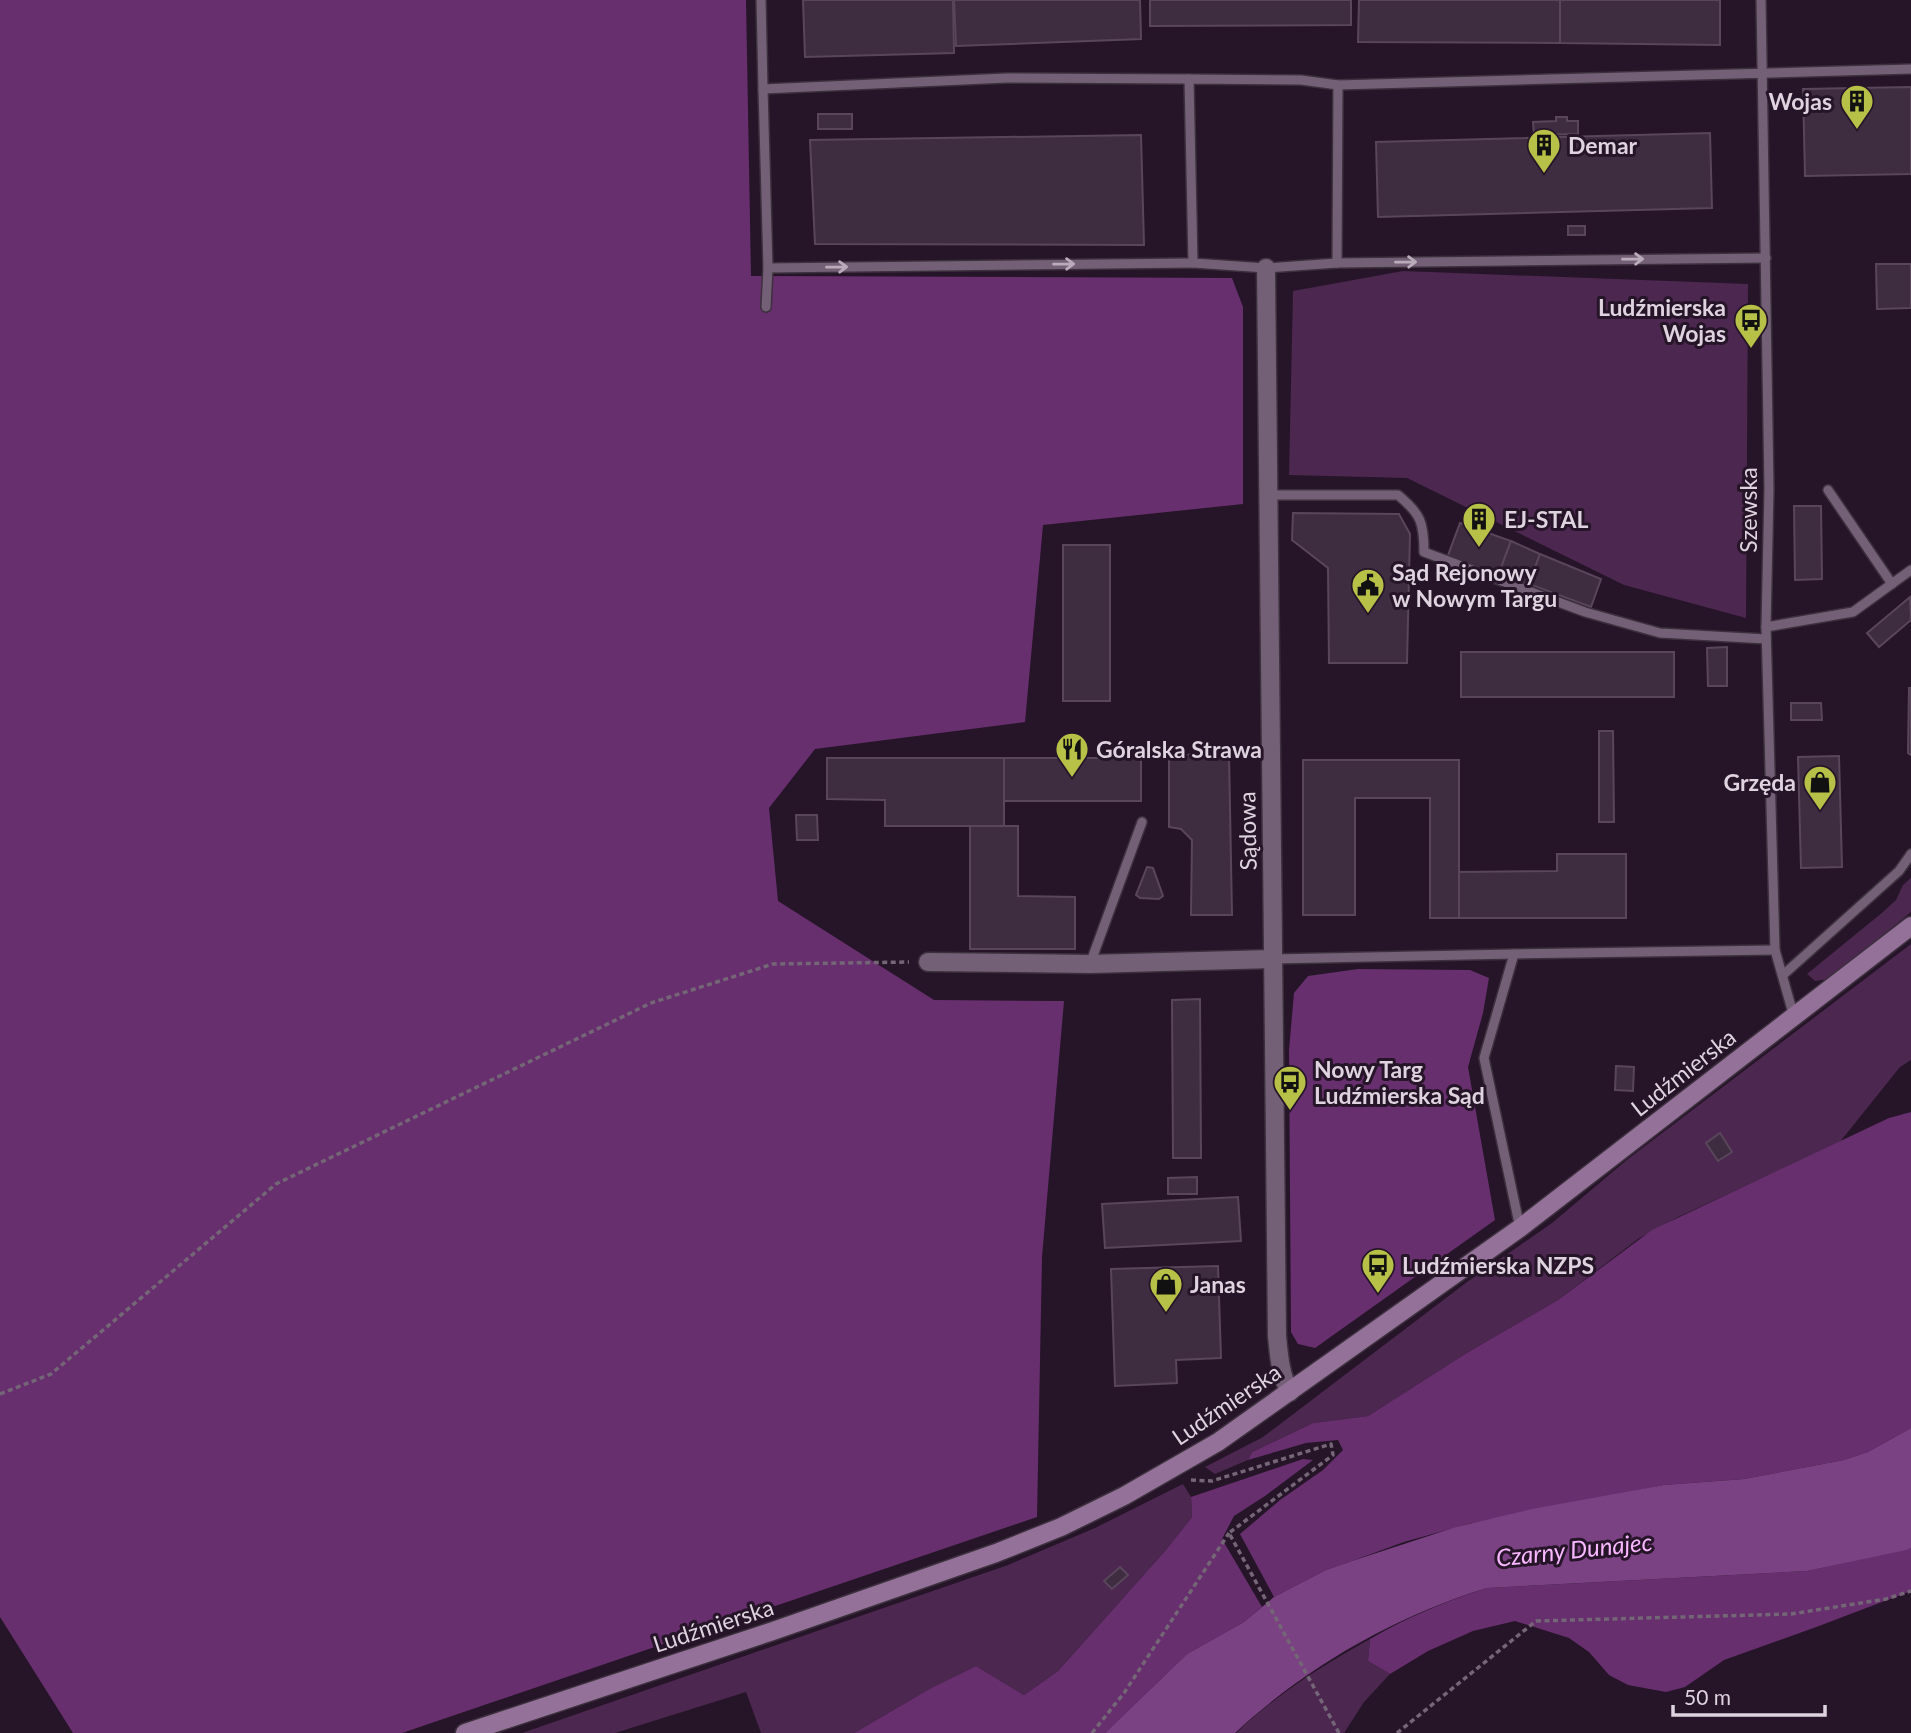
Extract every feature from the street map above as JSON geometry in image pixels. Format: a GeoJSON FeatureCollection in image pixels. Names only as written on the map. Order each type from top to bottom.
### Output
{"type":"FeatureCollection","features":[{"type":"Feature","properties":{"kind":"main road","name":"Ludźmierska"},"geometry":{"type":"LineString","coordinates":[[465,1733],[773,1631],[1009,1548],[1101,1507],[1185,1462],[1290,1392],[1520,1228],[1911,926]]}},
{"type":"Feature","properties":{"kind":"street","name":"Sądowa"},"geometry":{"type":"LineString","coordinates":[[1266,268],[1278,1336],[1279,1360],[1290,1392]]}},
{"type":"Feature","properties":{"kind":"street"},"geometry":{"type":"LineString","coordinates":[[928,962],[1090,964],[1273,959]]}},
{"type":"Feature","properties":{"kind":"lane"},"geometry":{"type":"LineString","coordinates":[[761,0],[768,268],[766,307]]}},
{"type":"Feature","properties":{"kind":"lane","name":"Szewska"},"geometry":{"type":"LineString","coordinates":[[1761,0],[1769,489],[1766,639],[1775,950],[1794,1017]]}},
{"type":"Feature","properties":{"kind":"lane"},"geometry":{"type":"LineString","coordinates":[[763,89],[1007,78],[1301,80],[1338,85],[1761,71],[1911,69]]}},
{"type":"Feature","properties":{"kind":"lane"},"geometry":{"type":"LineString","coordinates":[[1189,79],[1193,263]]}},
{"type":"Feature","properties":{"kind":"lane"},"geometry":{"type":"LineString","coordinates":[[1337,263],[1338,85]]}},
{"type":"Feature","properties":{"kind":"lane"},"geometry":{"type":"LineString","coordinates":[[768,268],[1193,263],[1266,268],[1337,263],[1766,258]]}},
{"type":"Feature","properties":{"kind":"lane"},"geometry":{"type":"LineString","coordinates":[[1828,490],[1892,584]]}},
{"type":"Feature","properties":{"kind":"lane"},"geometry":{"type":"LineString","coordinates":[[1268,495],[1398,495],[1410,505],[1424,526],[1424,552],[1585,611],[1660,633],[1766,639]]}},
{"type":"Feature","properties":{"kind":"lane"},"geometry":{"type":"LineString","coordinates":[[1766,627],[1853,612],[1911,570]]}},
{"type":"Feature","properties":{"kind":"lane"},"geometry":{"type":"LineString","coordinates":[[1090,964],[1142,822]]}},
{"type":"Feature","properties":{"kind":"lane"},"geometry":{"type":"LineString","coordinates":[[1783,975],[1899,871],[1911,854]]}},
{"type":"Feature","properties":{"kind":"lane"},"geometry":{"type":"LineString","coordinates":[[1273,959],[1775,950]]}},
{"type":"Feature","properties":{"kind":"lane"},"geometry":{"type":"LineString","coordinates":[[1514,954],[1484,1058],[1520,1228]]}},
{"type":"Feature","properties":{"kind":"path"},"geometry":{"type":"LineString","coordinates":[[0,1394],[51,1374],[275,1184],[650,1003],[773,964],[928,962]]}},
{"type":"Feature","properties":{"kind":"path"},"geometry":{"type":"LineString","coordinates":[[1092,1733],[1124,1693],[1229,1533],[1334,1455],[1331,1444],[1212,1481],[1191,1480],[1185,1462]]}},
{"type":"Feature","properties":{"kind":"path"},"geometry":{"type":"LineString","coordinates":[[1229,1533],[1339,1733]]}},
{"type":"Feature","properties":{"kind":"path"},"geometry":{"type":"LineString","coordinates":[[1397,1733],[1536,1621],[1791,1614],[1886,1599],[1911,1591]]}},
{"type":"Feature","properties":{"kind":"shaded area"},"geometry":{"type":"Polygon","coordinates":[[[0,0],[746,0],[751,276],[1232,278],[1243,307],[1243,504],[1043,525],[1025,722],[815,749],[769,808],[778,901],[934,1000],[1064,1001],[1042,1257],[1037,1517],[402,1733],[73,1733],[0,1617],[0,0]]]}},
{"type":"Feature","properties":{"kind":"shaded area"},"geometry":{"type":"Polygon","coordinates":[[[1403,271],[1748,284],[1746,618],[1624,585],[1407,478],[1289,475],[1293,291],[1403,271]]]}},
{"type":"Feature","properties":{"kind":"shaded area"},"geometry":{"type":"Polygon","coordinates":[[[1911,878],[1911,912],[1829,979],[1815,981],[1807,974],[1896,900],[1903,885],[1911,878]]]}},
{"type":"Feature","properties":{"kind":"shaded area"},"geometry":{"type":"Polygon","coordinates":[[[1911,944],[1911,1060],[1900,1067],[1839,1143],[1678,1217],[1638,1239],[1558,1300],[1465,1354],[1368,1416],[1313,1423],[1252,1452],[1248,1460],[1215,1474],[1205,1467],[1263,1437],[1467,1282],[1552,1223],[1628,1159],[1911,944]]]}},
{"type":"Feature","properties":{"kind":"shaded area"},"geometry":{"type":"Polygon","coordinates":[[[1358,969],[1470,970],[1489,978],[1483,1013],[1468,1067],[1495,1220],[1315,1348],[1298,1344],[1291,1332],[1289,1050],[1294,993],[1308,976],[1358,969]]]}},
{"type":"Feature","properties":{"kind":"shaded area"},"geometry":{"type":"Polygon","coordinates":[[[1911,1112],[1911,1428],[1868,1452],[1844,1460],[1744,1479],[1664,1485],[1468,1524],[1404,1542],[1326,1570],[1274,1597],[1240,1534],[1280,1500],[1323,1470],[1343,1450],[1338,1440],[1306,1443],[1248,1460],[1252,1452],[1313,1423],[1368,1416],[1465,1354],[1558,1300],[1652,1230],[1889,1118],[1911,1112]]]}},
{"type":"Feature","properties":{"kind":"shaded area"},"geometry":{"type":"Polygon","coordinates":[[[1303,1459],[1313,1460],[1234,1516],[1222,1539],[1262,1607],[1244,1622],[1187,1654],[1105,1733],[854,1733],[931,1688],[976,1666],[1024,1695],[1058,1671],[1165,1551],[1192,1517],[1191,1497],[1303,1459]]]}},
{"type":"Feature","properties":{"kind":"shaded area"},"geometry":{"type":"Polygon","coordinates":[[[1183,1484],[1191,1497],[1192,1517],[1058,1671],[1024,1695],[976,1666],[931,1688],[854,1733],[761,1733],[746,1692],[615,1733],[522,1733],[1008,1565],[1095,1528],[1183,1484]]]}},
{"type":"Feature","properties":{"kind":"shaded area"},"geometry":{"type":"Polygon","coordinates":[[[1911,1548],[1911,1591],[1724,1660],[1685,1687],[1666,1692],[1628,1685],[1609,1675],[1589,1652],[1569,1638],[1515,1621],[1473,1631],[1428,1651],[1390,1674],[1368,1661],[1370,1639],[1427,1610],[1487,1588],[1807,1571],[1911,1548]]]}},
{"type":"Feature","properties":{"kind":"shaded area"},"geometry":{"type":"Polygon","coordinates":[[[1370,1639],[1368,1661],[1390,1674],[1364,1702],[1344,1733],[1236,1733],[1300,1682],[1370,1639]]]}},
{"type":"Feature","properties":{"kind":"water","name":"Czarny Dunajec"},"geometry":{"type":"Polygon","coordinates":[[[1911,1428],[1911,1548],[1906,1550],[1807,1571],[1487,1588],[1419,1613],[1353,1646],[1291,1686],[1235,1733],[1105,1733],[1187,1654],[1244,1622],[1274,1597],[1326,1570],[1456,1527],[1532,1509],[1664,1485],[1744,1479],[1844,1460],[1868,1452],[1911,1428]]]}},
{"type":"Feature","properties":{"kind":"building"},"geometry":{"type":"Polygon","coordinates":[[[803,0],[953,0],[954,53],[805,57],[803,0]]]}},
{"type":"Feature","properties":{"kind":"building"},"geometry":{"type":"Polygon","coordinates":[[[954,0],[1140,0],[1141,39],[956,46],[954,0]]]}},
{"type":"Feature","properties":{"kind":"building"},"geometry":{"type":"Polygon","coordinates":[[[1150,0],[1351,0],[1351,25],[1150,26],[1150,0]]]}},
{"type":"Feature","properties":{"kind":"building"},"geometry":{"type":"Polygon","coordinates":[[[1359,0],[1560,0],[1560,43],[1358,42],[1359,0]]]}},
{"type":"Feature","properties":{"kind":"building"},"geometry":{"type":"Polygon","coordinates":[[[1560,0],[1720,0],[1720,45],[1560,43],[1560,0]]]}},
{"type":"Feature","properties":{"kind":"building","name":"Wojas"},"geometry":{"type":"Polygon","coordinates":[[[1911,87],[1911,174],[1805,176],[1803,89],[1911,87]]]}},
{"type":"Feature","properties":{"kind":"building"},"geometry":{"type":"Polygon","coordinates":[[[818,114],[852,114],[852,129],[818,129],[818,114]]]}},
{"type":"Feature","properties":{"kind":"building"},"geometry":{"type":"Polygon","coordinates":[[[1556,117],[1578,121],[1578,134],[1534,135],[1533,122],[1556,121],[1556,117]]]}},
{"type":"Feature","properties":{"kind":"building","name":"Demar"},"geometry":{"type":"Polygon","coordinates":[[[1710,133],[1712,208],[1378,217],[1376,142],[1710,133]]]}},
{"type":"Feature","properties":{"kind":"building"},"geometry":{"type":"Polygon","coordinates":[[[1141,135],[1144,245],[815,244],[810,140],[1141,135]]]}},
{"type":"Feature","properties":{"kind":"building"},"geometry":{"type":"Polygon","coordinates":[[[1568,226],[1585,226],[1585,235],[1568,235],[1568,226]]]}},
{"type":"Feature","properties":{"kind":"building"},"geometry":{"type":"Polygon","coordinates":[[[1876,264],[1911,264],[1911,308],[1877,309],[1876,264]]]}},
{"type":"Feature","properties":{"kind":"building"},"geometry":{"type":"Polygon","coordinates":[[[1794,506],[1821,506],[1822,579],[1795,580],[1794,506]]]}},
{"type":"Feature","properties":{"kind":"building","name":"Sąd Rejonowy w Nowym Targu"},"geometry":{"type":"Polygon","coordinates":[[[1293,513],[1399,514],[1410,534],[1407,663],[1329,663],[1328,568],[1292,540],[1293,513]]]}},
{"type":"Feature","properties":{"kind":"building","name":"EJ-STAL"},"geometry":{"type":"Polygon","coordinates":[[[1460,523],[1511,541],[1498,576],[1447,558],[1460,523]]]}},
{"type":"Feature","properties":{"kind":"building"},"geometry":{"type":"Polygon","coordinates":[[[1511,541],[1540,554],[1529,584],[1498,576],[1511,541]]]}},
{"type":"Feature","properties":{"kind":"building"},"geometry":{"type":"Polygon","coordinates":[[[1063,545],[1110,545],[1110,701],[1063,701],[1063,545]]]}},
{"type":"Feature","properties":{"kind":"building"},"geometry":{"type":"Polygon","coordinates":[[[1540,554],[1601,579],[1591,607],[1529,584],[1540,554]]]}},
{"type":"Feature","properties":{"kind":"building"},"geometry":{"type":"Polygon","coordinates":[[[1910,597],[1911,620],[1879,647],[1867,633],[1910,597]]]}},
{"type":"Feature","properties":{"kind":"building"},"geometry":{"type":"Polygon","coordinates":[[[1727,647],[1727,686],[1708,686],[1707,648],[1727,647]]]}},
{"type":"Feature","properties":{"kind":"building"},"geometry":{"type":"Polygon","coordinates":[[[1461,652],[1674,652],[1674,697],[1461,697],[1461,652]]]}},
{"type":"Feature","properties":{"kind":"building"},"geometry":{"type":"Polygon","coordinates":[[[1911,688],[1911,755],[1908,753],[1911,688]]]}},
{"type":"Feature","properties":{"kind":"building"},"geometry":{"type":"Polygon","coordinates":[[[1791,703],[1821,703],[1822,720],[1791,720],[1791,703]]]}},
{"type":"Feature","properties":{"kind":"building"},"geometry":{"type":"Polygon","coordinates":[[[1599,731],[1613,731],[1614,822],[1599,822],[1599,731]]]}},
{"type":"Feature","properties":{"kind":"building"},"geometry":{"type":"Polygon","coordinates":[[[1209,748],[1229,754],[1232,915],[1191,915],[1192,840],[1181,829],[1169,827],[1169,761],[1209,748]]]}},
{"type":"Feature","properties":{"kind":"building","name":"Grzęda"},"geometry":{"type":"Polygon","coordinates":[[[1839,756],[1842,867],[1801,868],[1798,757],[1839,756]]]}},
{"type":"Feature","properties":{"kind":"building"},"geometry":{"type":"Polygon","coordinates":[[[827,758],[1004,758],[1004,826],[885,826],[885,800],[827,799],[827,758]]]}},
{"type":"Feature","properties":{"kind":"building","name":"Góralska Strawa"},"geometry":{"type":"Polygon","coordinates":[[[1004,758],[1141,758],[1141,801],[1004,801],[1004,758]]]}},
{"type":"Feature","properties":{"kind":"building"},"geometry":{"type":"Polygon","coordinates":[[[1303,760],[1459,760],[1459,918],[1430,918],[1430,798],[1355,798],[1355,915],[1303,915],[1303,760]]]}},
{"type":"Feature","properties":{"kind":"building"},"geometry":{"type":"Polygon","coordinates":[[[796,815],[817,815],[818,840],[797,840],[796,815]]]}},
{"type":"Feature","properties":{"kind":"building"},"geometry":{"type":"Polygon","coordinates":[[[970,826],[1018,826],[1018,896],[1075,897],[1075,949],[970,949],[970,826]]]}},
{"type":"Feature","properties":{"kind":"building"},"geometry":{"type":"Polygon","coordinates":[[[1557,854],[1626,854],[1626,918],[1459,918],[1459,872],[1557,871],[1557,854]]]}},
{"type":"Feature","properties":{"kind":"building"},"geometry":{"type":"Polygon","coordinates":[[[1147,867],[1153,868],[1163,896],[1159,899],[1140,898],[1136,895],[1147,867]]]}},
{"type":"Feature","properties":{"kind":"building"},"geometry":{"type":"Polygon","coordinates":[[[1200,999],[1201,1158],[1173,1158],[1172,1000],[1200,999]]]}},
{"type":"Feature","properties":{"kind":"building"},"geometry":{"type":"Polygon","coordinates":[[[1616,1066],[1634,1067],[1633,1091],[1615,1090],[1616,1066]]]}},
{"type":"Feature","properties":{"kind":"building"},"geometry":{"type":"Polygon","coordinates":[[[1720,1133],[1732,1152],[1718,1161],[1706,1143],[1720,1133]]]}},
{"type":"Feature","properties":{"kind":"building"},"geometry":{"type":"Polygon","coordinates":[[[1197,1177],[1197,1194],[1168,1194],[1168,1178],[1197,1177]]]}},
{"type":"Feature","properties":{"kind":"building"},"geometry":{"type":"Polygon","coordinates":[[[1238,1197],[1241,1241],[1105,1248],[1102,1204],[1238,1197]]]}},
{"type":"Feature","properties":{"kind":"building","name":"Janas"},"geometry":{"type":"Polygon","coordinates":[[[1218,1266],[1221,1358],[1176,1360],[1177,1383],[1115,1386],[1111,1269],[1218,1266]]]}},
{"type":"Feature","properties":{"kind":"building"},"geometry":{"type":"Polygon","coordinates":[[[1120,1567],[1128,1575],[1112,1589],[1104,1581],[1120,1567]]]}},
{"type":"Feature","properties":{"kind":"place","name":"Wojas"},"geometry":{"type":"Point","coordinates":[1857,131]}},
{"type":"Feature","properties":{"kind":"place","name":"Demar"},"geometry":{"type":"Point","coordinates":[1544,175]}},
{"type":"Feature","properties":{"kind":"place","name":"Ludźmierska Wojas"},"geometry":{"type":"Point","coordinates":[1751,350]}},
{"type":"Feature","properties":{"kind":"place","name":"EJ-STAL"},"geometry":{"type":"Point","coordinates":[1479,549]}},
{"type":"Feature","properties":{"kind":"place","name":"Sąd Rejonowy w Nowym Targu"},"geometry":{"type":"Point","coordinates":[1368,615]}},
{"type":"Feature","properties":{"kind":"place","name":"Góralska Strawa"},"geometry":{"type":"Point","coordinates":[1072,779]}},
{"type":"Feature","properties":{"kind":"place","name":"Grzęda"},"geometry":{"type":"Point","coordinates":[1820,812]}},
{"type":"Feature","properties":{"kind":"place","name":"Nowy Targ Ludźmierska Sąd"},"geometry":{"type":"Point","coordinates":[1290,1112]}},
{"type":"Feature","properties":{"kind":"place","name":"Ludźmierska NZPS"},"geometry":{"type":"Point","coordinates":[1378,1295]}},
{"type":"Feature","properties":{"kind":"place","name":"Janas"},"geometry":{"type":"Point","coordinates":[1166,1314]}}]}
